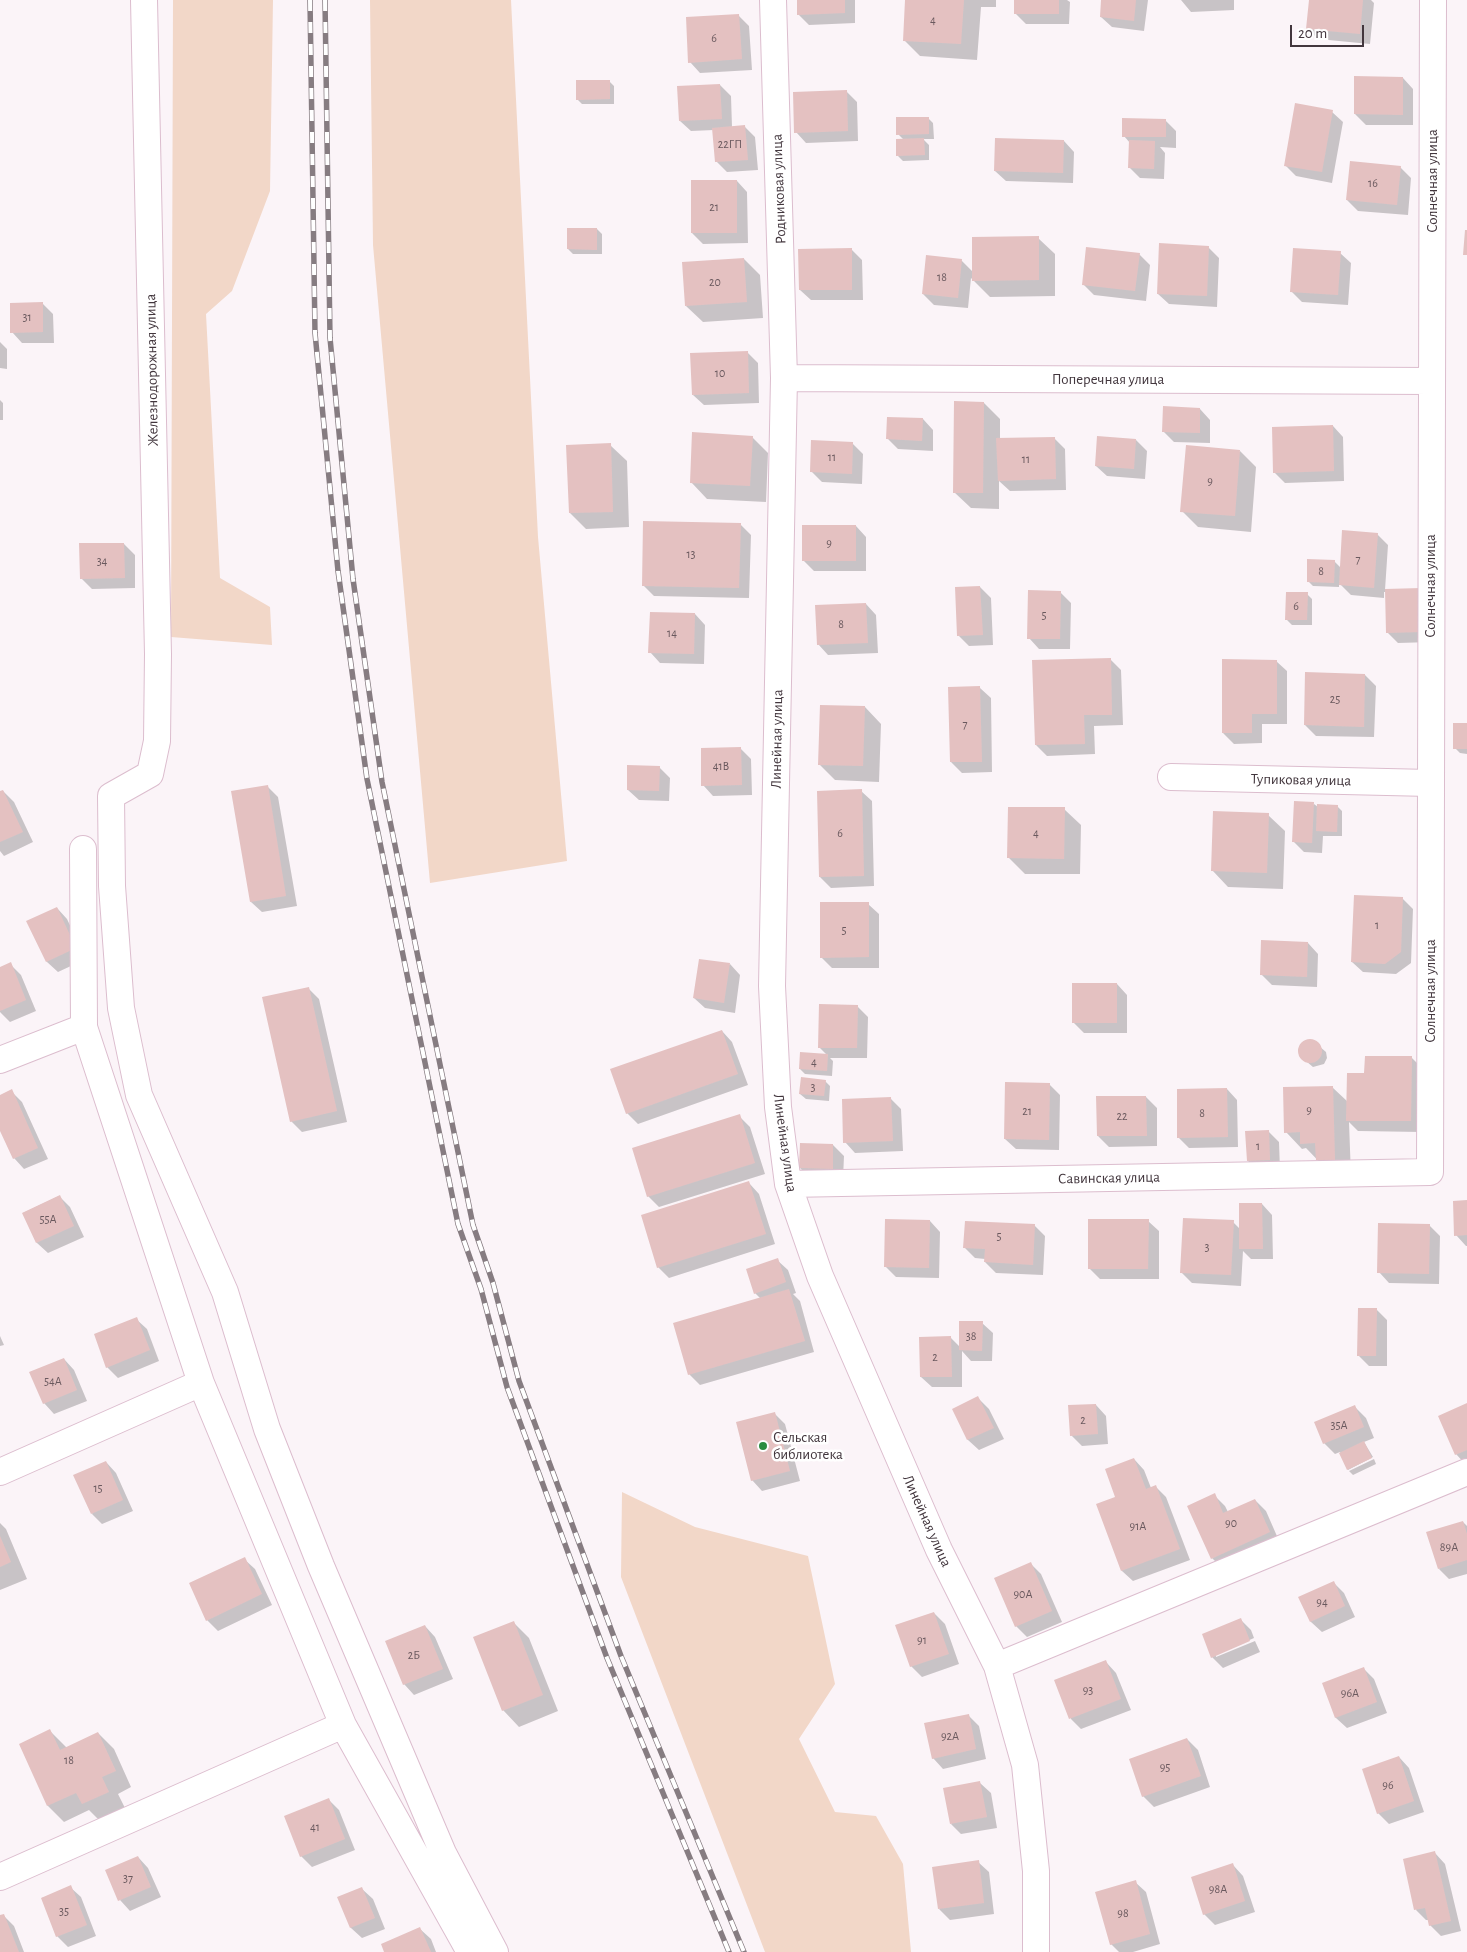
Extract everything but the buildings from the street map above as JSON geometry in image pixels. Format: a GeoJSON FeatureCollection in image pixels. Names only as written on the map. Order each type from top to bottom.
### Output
{"type":"FeatureCollection","features":[{"type":"Feature","properties":{"kind":"street","name":"Железнодорожная улица"},"geometry":{"type":"LineString","coordinates":[[144,0],[158,644],[157,741],[150,774],[111,796],[112,886],[121,1008],[139,1095],[225,1292],[267,1429],[322,1566],[443,1852],[495,1952]]}},
{"type":"Feature","properties":{"kind":"street","name":"Родниковая улица"},"geometry":{"type":"LineString","coordinates":[[773,0],[784,378]]}},
{"type":"Feature","properties":{"kind":"street","name":"Солнечная улица"},"geometry":{"type":"LineString","coordinates":[[1430,1172],[1433,0]]}},
{"type":"Feature","properties":{"kind":"street","name":"Поперечная улица"},"geometry":{"type":"LineString","coordinates":[[784,378],[1431,380]]}},
{"type":"Feature","properties":{"kind":"street","name":"Линейная улица"},"geometry":{"type":"LineString","coordinates":[[784,378],[772,986],[778,1107],[788,1184],[832,1303],[939,1550],[997,1666],[1025,1765],[1036,1871],[1036,1952]]}},
{"type":"Feature","properties":{"kind":"street","name":"Тупиковая улица"},"geometry":{"type":"LineString","coordinates":[[1171,777],[1430,783]]}},
{"type":"Feature","properties":{"kind":"street"},"geometry":{"type":"LineString","coordinates":[[84,849],[84,1027],[201,1383],[343,1725],[470,1952]]}},
{"type":"Feature","properties":{"kind":"street"},"geometry":{"type":"LineString","coordinates":[[0,1060],[84,1027]]}},
{"type":"Feature","properties":{"kind":"street","name":"Савинская улица"},"geometry":{"type":"LineString","coordinates":[[788,1184],[1430,1172]]}},
{"type":"Feature","properties":{"kind":"street"},"geometry":{"type":"LineString","coordinates":[[0,1472],[201,1383]]}},
{"type":"Feature","properties":{"kind":"street"},"geometry":{"type":"LineString","coordinates":[[997,1666],[1467,1472]]}},
{"type":"Feature","properties":{"kind":"street"},"geometry":{"type":"LineString","coordinates":[[0,1877],[343,1725]]}},
{"type":"Feature","properties":{"kind":"shaded area"},"geometry":{"type":"Polygon","coordinates":[[[173,0],[273,0],[270,191],[232,291],[206,314],[220,578],[270,607],[272,645],[171,637],[173,0]]]}},
{"type":"Feature","properties":{"kind":"shaded area"},"geometry":{"type":"Polygon","coordinates":[[[370,0],[511,0],[538,537],[567,861],[430,883],[373,245],[370,0]]]}},
{"type":"Feature","properties":{"kind":"shaded area"},"geometry":{"type":"Polygon","coordinates":[[[622,1492],[695,1527],[808,1556],[835,1684],[799,1739],[835,1812],[876,1816],[903,1864],[911,1952],[765,1952],[621,1577],[622,1492]]]}},
{"type":"Feature","properties":{"kind":"railway"},"geometry":{"type":"LineString","coordinates":[[310,0],[315,333],[338,571],[367,779],[458,1224],[481,1289],[507,1387],[607,1658],[729,1952]]}},
{"type":"Feature","properties":{"kind":"railway"},"geometry":{"type":"LineString","coordinates":[[325,0],[330,338],[353,579],[382,782],[473,1225],[493,1283],[519,1381],[621,1656],[744,1952]]}},
{"type":"Feature","properties":{"kind":"place","name":"Сельская библиотека"},"geometry":{"type":"Point","coordinates":[763,1446]}}]}
